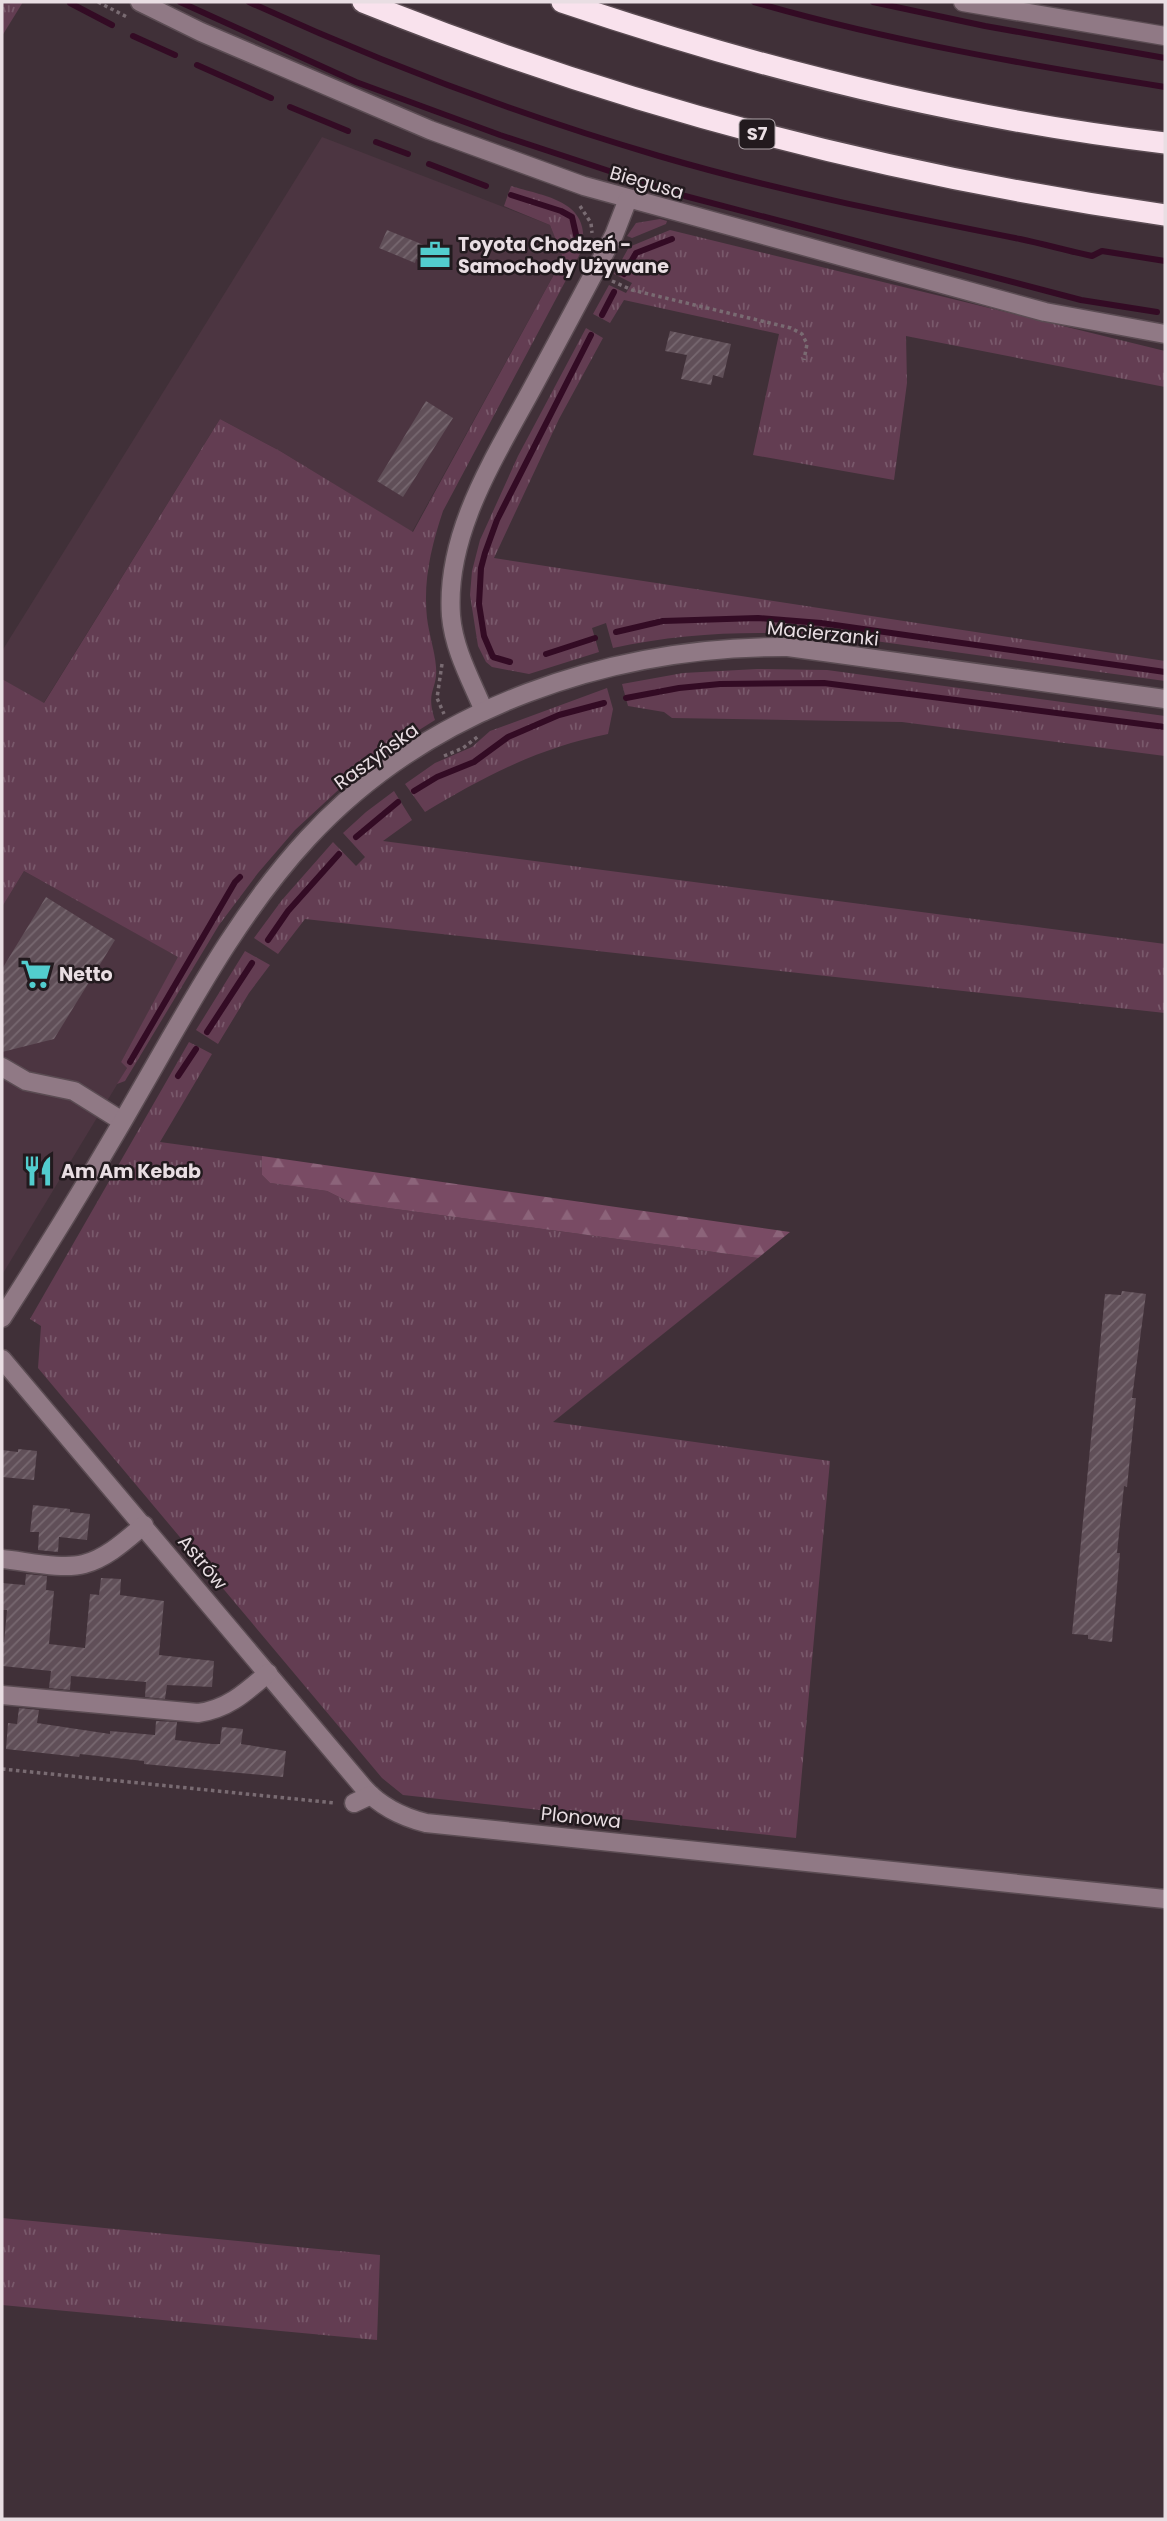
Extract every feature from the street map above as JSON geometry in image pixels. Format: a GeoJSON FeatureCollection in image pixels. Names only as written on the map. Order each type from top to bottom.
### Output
{"type":"FeatureCollection","features":[{"type":"Feature","properties":{"kind":"highway","name":"S7"},"geometry":{"type":"LineString","coordinates":[[363,2],[436,31],[618,94],[754,134],[908,170],[1066,201],[1165,215]]}},
{"type":"Feature","properties":{"kind":"highway"},"geometry":{"type":"LineString","coordinates":[[562,2],[675,38],[846,85],[1040,125],[1165,143]]}},
{"type":"Feature","properties":{"kind":"street","name":"Biegusa"},"geometry":{"type":"LineString","coordinates":[[140,2],[213,37],[430,130],[571,181],[1045,312],[1165,334]]}},
{"type":"Feature","properties":{"kind":"street"},"geometry":{"type":"LineString","coordinates":[[963,2],[1165,36]]}},
{"type":"Feature","properties":{"kind":"street"},"geometry":{"type":"LineString","coordinates":[[484,711],[456,645],[451,617],[454,557],[466,519],[503,442],[614,235],[628,198]]}},
{"type":"Feature","properties":{"kind":"street","name":"Macierzanki"},"geometry":{"type":"LineString","coordinates":[[484,711],[531,691],[610,666],[660,655],[748,647],[788,647],[1165,699]]}},
{"type":"Feature","properties":{"kind":"street","name":"Raszyńska"},"geometry":{"type":"LineString","coordinates":[[2,1318],[234,933],[272,881],[323,822],[388,769],[430,741],[484,711]]}},
{"type":"Feature","properties":{"kind":"street"},"geometry":{"type":"LineString","coordinates":[[2,1067],[26,1081],[74,1091],[122,1121]]}},
{"type":"Feature","properties":{"kind":"street","name":"Astrów"},"geometry":{"type":"LineString","coordinates":[[2,1359],[268,1673],[363,1799]]}},
{"type":"Feature","properties":{"kind":"street"},"geometry":{"type":"LineString","coordinates":[[2,1559],[71,1566],[84,1564],[116,1548],[144,1525]]}},
{"type":"Feature","properties":{"kind":"street"},"geometry":{"type":"LineString","coordinates":[[2,1695],[198,1713],[213,1711],[233,1703],[268,1673]]}},
{"type":"Feature","properties":{"kind":"street","name":"Plonowa"},"geometry":{"type":"LineString","coordinates":[[363,1799],[426,1823],[1165,1899]]}},
{"type":"Feature","properties":{"kind":"path"},"geometry":{"type":"LineString","coordinates":[[594,274],[632,290],[791,328],[802,334],[807,344],[804,360]]}},
{"type":"Feature","properties":{"kind":"path"},"geometry":{"type":"LineString","coordinates":[[439,757],[463,748],[482,733]]}},
{"type":"Feature","properties":{"kind":"path"},"geometry":{"type":"LineString","coordinates":[[2,1769],[345,1804],[363,1799]]}},
{"type":"Feature","properties":{"kind":"shaded area"},"geometry":{"type":"Polygon","coordinates":[[[322,137],[550,225],[563,258],[412,532],[280,451],[220,419],[43,704],[2,679],[2,651],[322,137]]]}},
{"type":"Feature","properties":{"kind":"shaded area"},"geometry":{"type":"Polygon","coordinates":[[[24,871],[179,957],[121,1062],[127,1068],[2,1275],[2,907],[24,871]]]}},
{"type":"Feature","properties":{"kind":"green space"},"geometry":{"type":"Polygon","coordinates":[[[2,2],[23,2],[2,36],[2,2]]]}},
{"type":"Feature","properties":{"kind":"green space"},"geometry":{"type":"Polygon","coordinates":[[[511,186],[552,198],[573,211],[580,221],[583,234],[582,250],[443,511],[429,564],[426,591],[427,618],[436,667],[431,696],[435,720],[397,744],[348,781],[295,830],[219,925],[125,1081],[117,1084],[127,1068],[121,1062],[178,957],[24,871],[2,907],[2,679],[44,703],[220,419],[280,451],[413,532],[563,258],[550,225],[504,206],[511,186]]]}},
{"type":"Feature","properties":{"kind":"green space"},"geometry":{"type":"Polygon","coordinates":[[[660,219],[667,221],[666,224],[632,238],[627,236],[636,223],[660,219]]]}},
{"type":"Feature","properties":{"kind":"green space"},"geometry":{"type":"Polygon","coordinates":[[[670,230],[1165,351],[1165,387],[906,336],[907,383],[894,480],[753,455],[779,334],[624,300],[610,323],[593,314],[609,285],[626,293],[632,283],[614,274],[629,247],[670,230]]]}},
{"type":"Feature","properties":{"kind":"green space"},"geometry":{"type":"Polygon","coordinates":[[[586,328],[603,338],[559,419],[494,558],[1165,661],[1165,681],[816,635],[700,635],[613,648],[606,623],[592,628],[599,652],[529,674],[492,667],[486,662],[478,646],[470,595],[472,571],[480,540],[518,456],[586,328]]]}},
{"type":"Feature","properties":{"kind":"green space"},"geometry":{"type":"Polygon","coordinates":[[[757,669],[827,670],[1165,716],[1165,756],[902,722],[672,718],[664,712],[628,706],[622,684],[683,673],[757,669]]]}},
{"type":"Feature","properties":{"kind":"green space"},"geometry":{"type":"Polygon","coordinates":[[[607,688],[613,709],[608,734],[535,755],[425,812],[405,784],[435,763],[472,747],[490,731],[607,688]]]}},
{"type":"Feature","properties":{"kind":"green space"},"geometry":{"type":"Polygon","coordinates":[[[394,791],[412,820],[383,841],[1165,944],[1165,1013],[305,919],[278,954],[254,938],[282,900],[333,842],[356,866],[365,857],[343,833],[394,791]]]}},
{"type":"Feature","properties":{"kind":"green space"},"geometry":{"type":"Polygon","coordinates":[[[245,951],[270,965],[249,993],[218,1044],[196,1030],[245,951]]]}},
{"type":"Feature","properties":{"kind":"green space"},"geometry":{"type":"Polygon","coordinates":[[[189,1042],[212,1054],[160,1142],[262,1156],[262,1175],[270,1183],[327,1191],[351,1203],[758,1258],[553,1422],[830,1461],[796,1838],[403,1795],[382,1778],[38,1368],[41,1326],[30,1319],[189,1042]]]}},
{"type":"Feature","properties":{"kind":"green space"},"geometry":{"type":"Polygon","coordinates":[[[262,1156],[790,1232],[758,1258],[351,1203],[327,1191],[270,1183],[262,1175],[262,1156]]]}},
{"type":"Feature","properties":{"kind":"green space"},"geometry":{"type":"Polygon","coordinates":[[[2,2218],[380,2255],[377,2340],[2,2305],[2,2218]]]}},
{"type":"Feature","properties":{"kind":"building"},"geometry":{"type":"Polygon","coordinates":[[[387,230],[446,254],[440,269],[416,259],[415,263],[379,248],[387,230]]]}},
{"type":"Feature","properties":{"kind":"building"},"geometry":{"type":"Polygon","coordinates":[[[670,331],[731,344],[723,378],[713,375],[711,385],[681,379],[687,355],[665,351],[670,331]]]}},
{"type":"Feature","properties":{"kind":"building"},"geometry":{"type":"Polygon","coordinates":[[[426,401],[453,418],[403,497],[377,481],[426,401]]]}},
{"type":"Feature","properties":{"kind":"building"},"geometry":{"type":"Polygon","coordinates":[[[46,897],[115,940],[54,1039],[2,1052],[2,969],[46,897]]]}},
{"type":"Feature","properties":{"kind":"building"},"geometry":{"type":"Polygon","coordinates":[[[1122,1291],[1146,1294],[1132,1398],[1136,1398],[1117,1553],[1120,1553],[1112,1642],[1088,1639],[1088,1635],[1072,1634],[1105,1294],[1121,1295],[1122,1291]]]}},
{"type":"Feature","properties":{"kind":"building"},"geometry":{"type":"Polygon","coordinates":[[[18,1449],[37,1451],[34,1480],[2,1477],[2,1450],[18,1452],[18,1449]]]}},
{"type":"Feature","properties":{"kind":"building"},"geometry":{"type":"Polygon","coordinates":[[[33,1505],[90,1514],[87,1540],[59,1537],[58,1552],[38,1550],[39,1532],[30,1532],[33,1505]]]}},
{"type":"Feature","properties":{"kind":"building"},"geometry":{"type":"Polygon","coordinates":[[[26,1574],[47,1576],[46,1590],[54,1591],[49,1644],[85,1648],[90,1594],[99,1595],[101,1578],[121,1579],[120,1595],[164,1601],[159,1655],[214,1661],[212,1687],[167,1685],[165,1699],[145,1697],[146,1682],[71,1676],[70,1690],[49,1688],[51,1671],[2,1666],[2,1642],[7,1610],[2,1610],[2,1583],[25,1585],[26,1574]]]}},
{"type":"Feature","properties":{"kind":"building"},"geometry":{"type":"Polygon","coordinates":[[[19,1708],[39,1710],[37,1723],[110,1734],[110,1731],[155,1735],[156,1721],[177,1722],[175,1740],[212,1744],[220,1744],[222,1727],[243,1729],[241,1744],[286,1751],[283,1777],[144,1764],[144,1761],[80,1754],[79,1757],[6,1749],[8,1723],[17,1724],[19,1708]]]}},
{"type":"Feature","properties":{"kind":"waterway"},"geometry":{"type":"LineString","coordinates":[[180,2],[356,82],[500,135],[685,196],[1081,300],[1157,312]]}},
{"type":"Feature","properties":{"kind":"waterway"},"geometry":{"type":"LineString","coordinates":[[249,2],[349,46],[451,86],[555,123],[704,169],[1092,256],[1102,251],[1165,261]]}},
{"type":"Feature","properties":{"kind":"waterway"},"geometry":{"type":"LineString","coordinates":[[754,2],[856,29],[958,51],[1165,87]]}},
{"type":"Feature","properties":{"kind":"waterway"},"geometry":{"type":"LineString","coordinates":[[873,2],[985,26],[1165,58]]}},
{"type":"Feature","properties":{"kind":"waterway"},"geometry":{"type":"LineString","coordinates":[[70,3],[112,25]]}},
{"type":"Feature","properties":{"kind":"waterway"},"geometry":{"type":"LineString","coordinates":[[133,36],[175,55]]}},
{"type":"Feature","properties":{"kind":"waterway"},"geometry":{"type":"LineString","coordinates":[[197,65],[271,98]]}},
{"type":"Feature","properties":{"kind":"waterway"},"geometry":{"type":"LineString","coordinates":[[290,107],[348,131]]}},
{"type":"Feature","properties":{"kind":"waterway"},"geometry":{"type":"LineString","coordinates":[[376,142],[408,154]]}},
{"type":"Feature","properties":{"kind":"waterway"},"geometry":{"type":"LineString","coordinates":[[429,164],[486,186]]}},
{"type":"Feature","properties":{"kind":"waterway"},"geometry":{"type":"LineString","coordinates":[[511,195],[572,217],[577,239]]}},
{"type":"Feature","properties":{"kind":"waterway"},"geometry":{"type":"LineString","coordinates":[[624,274],[636,253],[672,239]]}},
{"type":"Feature","properties":{"kind":"waterway"},"geometry":{"type":"LineString","coordinates":[[602,315],[614,292]]}},
{"type":"Feature","properties":{"kind":"waterway"},"geometry":{"type":"LineString","coordinates":[[510,662],[493,657],[484,636],[479,604],[481,568],[497,520],[591,335]]}},
{"type":"Feature","properties":{"kind":"waterway"},"geometry":{"type":"LineString","coordinates":[[616,632],[663,621],[758,618],[821,623],[1165,672]]}},
{"type":"Feature","properties":{"kind":"waterway"},"geometry":{"type":"LineString","coordinates":[[546,654],[595,638]]}},
{"type":"Feature","properties":{"kind":"waterway"},"geometry":{"type":"LineString","coordinates":[[626,698],[720,684],[824,683],[1165,727]]}},
{"type":"Feature","properties":{"kind":"waterway"},"geometry":{"type":"LineString","coordinates":[[414,791],[437,777],[474,762],[508,737],[559,715],[604,703]]}},
{"type":"Feature","properties":{"kind":"waterway"},"geometry":{"type":"LineString","coordinates":[[356,837],[398,802]]}},
{"type":"Feature","properties":{"kind":"waterway"},"geometry":{"type":"LineString","coordinates":[[268,940],[288,911],[339,854]]}},
{"type":"Feature","properties":{"kind":"waterway"},"geometry":{"type":"LineString","coordinates":[[130,1062],[240,877]]}},
{"type":"Feature","properties":{"kind":"waterway"},"geometry":{"type":"LineString","coordinates":[[207,1032],[252,963]]}},
{"type":"Feature","properties":{"kind":"waterway"},"geometry":{"type":"LineString","coordinates":[[178,1076],[196,1049]]}},
{"type":"Feature","properties":{"kind":"place","name":"Toyota Chodzeń - Samochody Używane"},"geometry":{"type":"Point","coordinates":[435,255]}},
{"type":"Feature","properties":{"kind":"place","name":"Netto"},"geometry":{"type":"Point","coordinates":[36,974]}},
{"type":"Feature","properties":{"kind":"place","name":"Am Am Kebab"},"geometry":{"type":"Point","coordinates":[38,1171]}}]}
